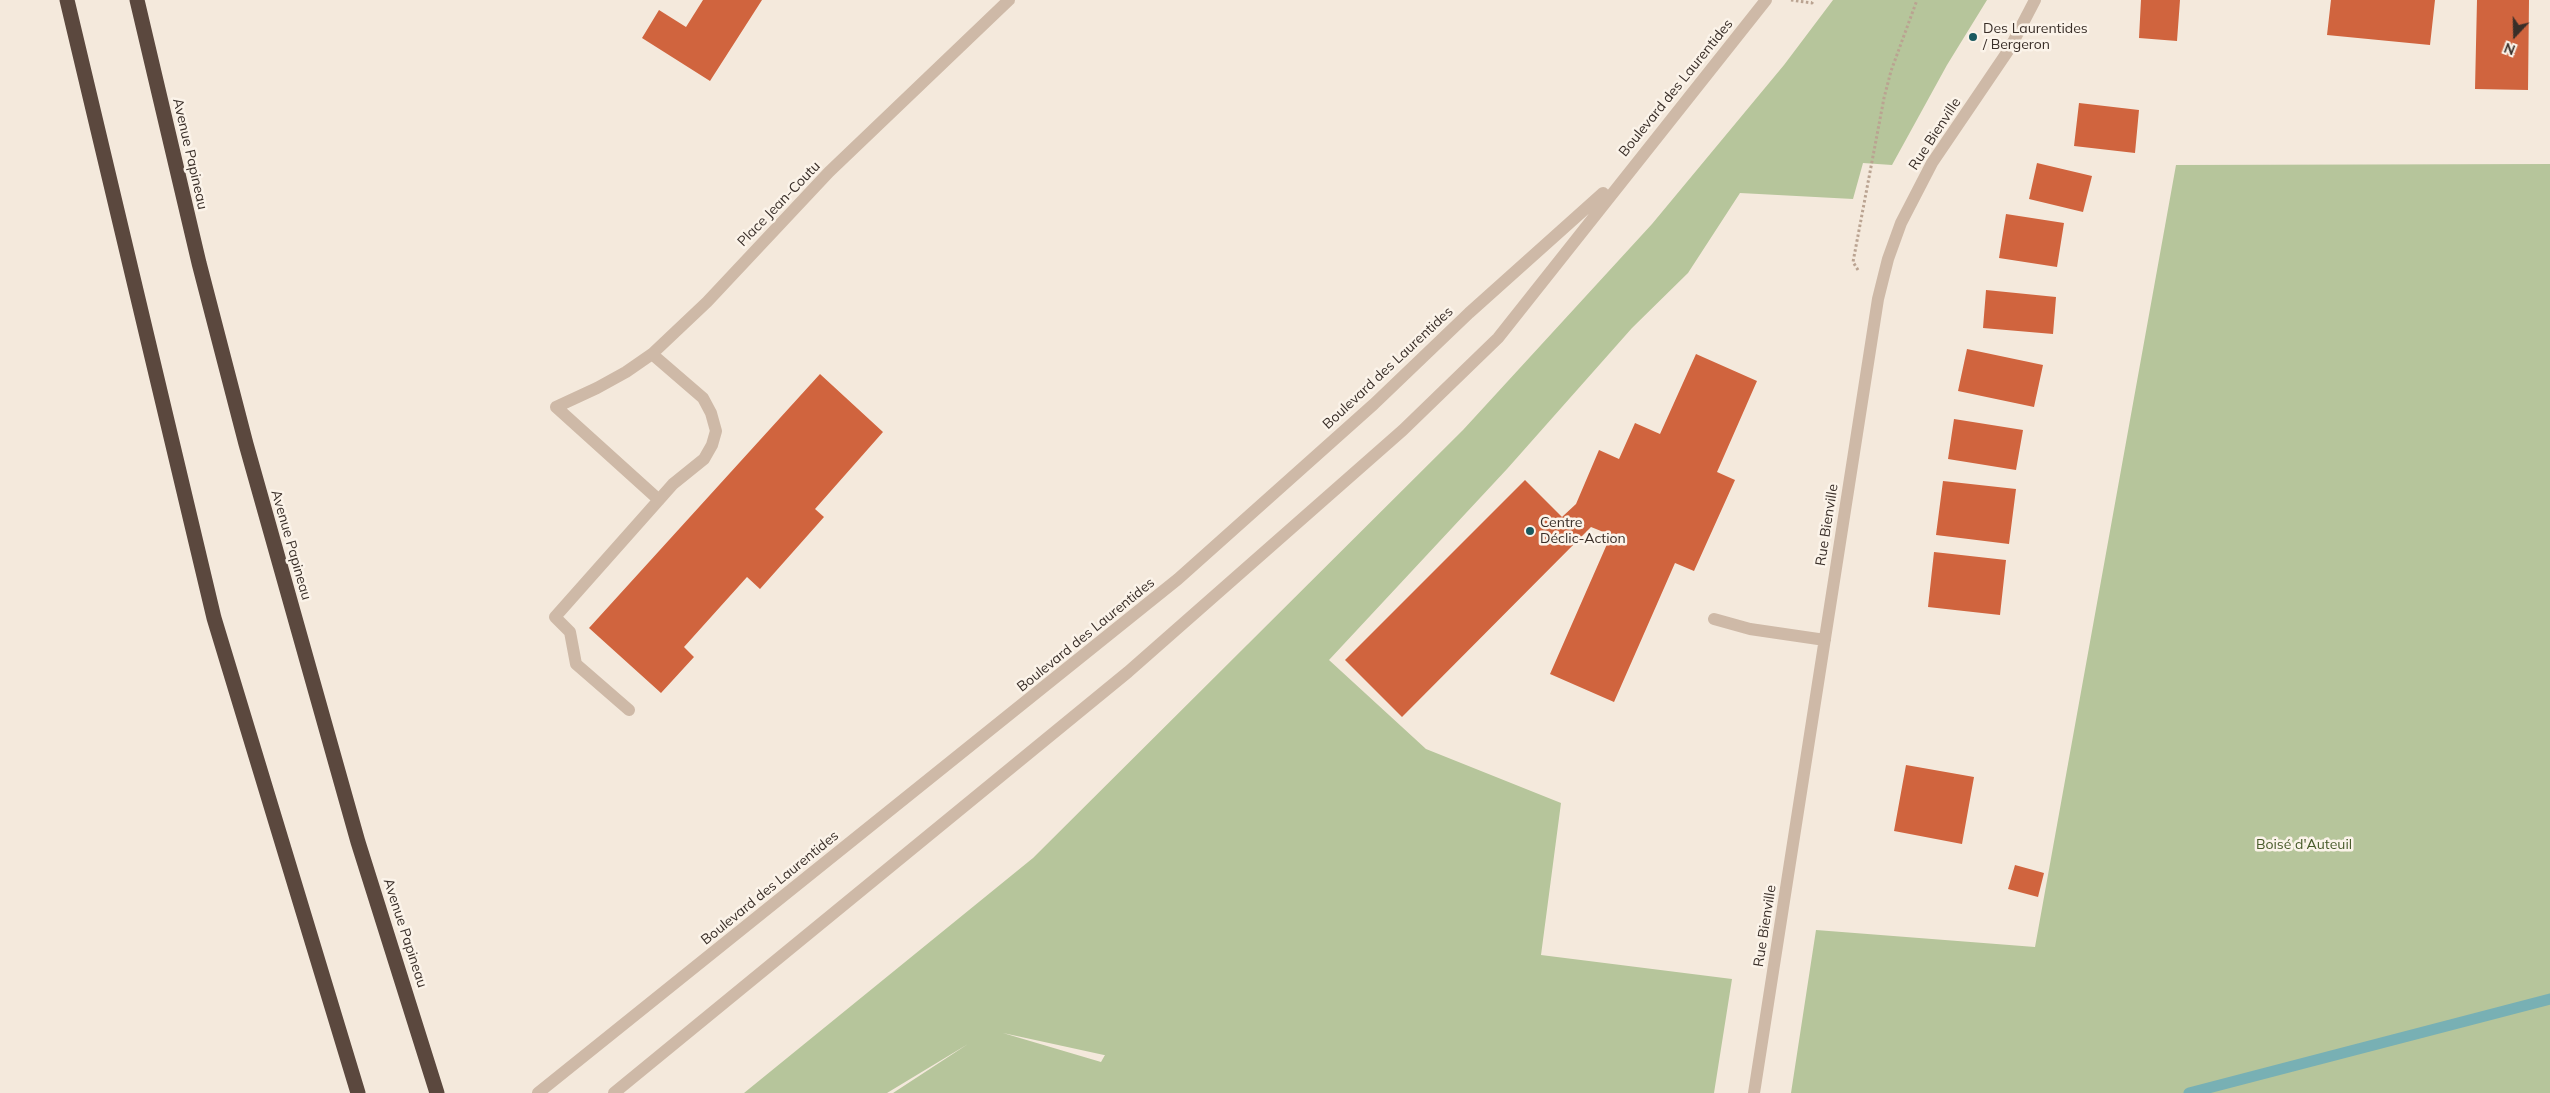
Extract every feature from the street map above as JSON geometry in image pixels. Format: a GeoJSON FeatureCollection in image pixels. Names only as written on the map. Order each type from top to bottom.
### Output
{"type":"FeatureCollection","features":[{"type":"Feature","properties":{"kind":"highway"},"geometry":{"type":"LineString","coordinates":[[67,0],[214,618],[358,1093]]}},
{"type":"Feature","properties":{"kind":"highway","name":"Avenue Papineau"},"geometry":{"type":"LineString","coordinates":[[137,0],[199,263],[246,444],[358,842],[437,1093]]}},
{"type":"Feature","properties":{"kind":"street","name":"Place Jean-Coutu"},"geometry":{"type":"LineString","coordinates":[[659,500],[556,407],[626,372],[652,354],[707,302],[829,172],[1009,0]]}},
{"type":"Feature","properties":{"kind":"street","name":"Boulevard des Laurentides"},"geometry":{"type":"LineString","coordinates":[[614,1093],[1128,672],[1389,443],[1498,338],[1628,172],[1694,94],[1766,0]]}},
{"type":"Feature","properties":{"kind":"street","name":"Rue Bienville"},"geometry":{"type":"LineString","coordinates":[[1754,1093],[1878,299],[1888,260],[1901,224],[1932,163],[2010,48],[2035,0]]}},
{"type":"Feature","properties":{"kind":"street","name":"Boulevard des Laurentides"},"geometry":{"type":"LineString","coordinates":[[538,1093],[1178,580],[1374,404],[1469,312],[1628,172]]}},
{"type":"Feature","properties":{"kind":"street"},"geometry":{"type":"LineString","coordinates":[[629,710],[576,664],[570,632],[555,617],[674,484],[704,459],[712,445],[716,431],[711,413],[703,398],[652,354]]}},
{"type":"Feature","properties":{"kind":"street"},"geometry":{"type":"LineString","coordinates":[[1714,619],[1757,631],[1825,640]]}},
{"type":"Feature","properties":{"kind":"path"},"geometry":{"type":"LineString","coordinates":[[1790,0],[1812,3],[1814,0]]}},
{"type":"Feature","properties":{"kind":"path"},"geometry":{"type":"LineString","coordinates":[[1853,262],[1889,80],[1917,0]]}},
{"type":"Feature","properties":{"kind":"green space"},"geometry":{"type":"Polygon","coordinates":[[[1833,0],[1987,0],[1947,65],[1892,165],[1863,163],[1853,199],[1740,193],[1688,273],[1632,328],[1507,469],[1329,660],[1426,749],[1561,803],[1541,955],[1732,979],[1714,1093],[893,1093],[968,1044],[887,1093],[744,1093],[1033,858],[1463,430],[1652,224],[1784,65],[1833,0]],[[1003,1033],[1101,1062],[1105,1055],[1003,1033]]]}},
{"type":"Feature","properties":{"kind":"green space","name":"Boisé d'Auteuil"},"geometry":{"type":"Polygon","coordinates":[[[2550,164],[2550,1093],[1791,1093],[1816,930],[2035,947],[2176,165],[2550,164]]]}},
{"type":"Feature","properties":{"kind":"building"},"geometry":{"type":"Polygon","coordinates":[[[703,0],[762,0],[710,81],[642,38],[659,10],[686,27],[703,0]]]}},
{"type":"Feature","properties":{"kind":"building"},"geometry":{"type":"Polygon","coordinates":[[[2141,0],[2180,0],[2177,41],[2139,38],[2141,0]]]}},
{"type":"Feature","properties":{"kind":"building"},"geometry":{"type":"Polygon","coordinates":[[[2331,0],[2435,0],[2430,45],[2327,35],[2331,0]]]}},
{"type":"Feature","properties":{"kind":"building"},"geometry":{"type":"Polygon","coordinates":[[[2477,0],[2529,0],[2528,90],[2475,89],[2477,0]]]}},
{"type":"Feature","properties":{"kind":"building"},"geometry":{"type":"Polygon","coordinates":[[[2079,103],[2139,110],[2135,153],[2074,146],[2079,103]]]}},
{"type":"Feature","properties":{"kind":"building"},"geometry":{"type":"Polygon","coordinates":[[[2037,163],[2092,176],[2083,212],[2029,199],[2037,163]]]}},
{"type":"Feature","properties":{"kind":"building"},"geometry":{"type":"Polygon","coordinates":[[[2006,214],[2064,223],[2057,267],[1999,258],[2006,214]]]}},
{"type":"Feature","properties":{"kind":"building"},"geometry":{"type":"Polygon","coordinates":[[[1986,290],[2056,297],[2053,334],[1983,328],[1986,290]]]}},
{"type":"Feature","properties":{"kind":"building"},"geometry":{"type":"Polygon","coordinates":[[[1967,349],[2043,365],[2034,407],[1958,391],[1967,349]]]}},
{"type":"Feature","properties":{"kind":"building","name":"Centre Déclic-Action"},"geometry":{"type":"Polygon","coordinates":[[[1696,354],[1757,381],[1717,472],[1735,480],[1694,571],[1675,563],[1614,702],[1550,674],[1611,535],[1591,527],[1402,717],[1345,660],[1525,480],[1562,517],[1576,504],[1599,450],[1619,459],[1635,423],[1660,434],[1696,354]]]}},
{"type":"Feature","properties":{"kind":"building"},"geometry":{"type":"Polygon","coordinates":[[[820,374],[883,432],[815,509],[824,517],[760,589],[747,577],[684,647],[694,657],[661,693],[589,628],[820,374]]]}},
{"type":"Feature","properties":{"kind":"building"},"geometry":{"type":"Polygon","coordinates":[[[1954,419],[2023,430],[2016,470],[1948,459],[1954,419]]]}},
{"type":"Feature","properties":{"kind":"building"},"geometry":{"type":"Polygon","coordinates":[[[1943,481],[2016,489],[2009,544],[1936,535],[1943,481]]]}},
{"type":"Feature","properties":{"kind":"building"},"geometry":{"type":"Polygon","coordinates":[[[1934,552],[2006,560],[2000,615],[1928,607],[1934,552]]]}},
{"type":"Feature","properties":{"kind":"building"},"geometry":{"type":"Polygon","coordinates":[[[1906,765],[1974,777],[1962,844],[1894,831],[1906,765]]]}},
{"type":"Feature","properties":{"kind":"building"},"geometry":{"type":"Polygon","coordinates":[[[2015,865],[2044,873],[2038,897],[2008,889],[2015,865]]]}},
{"type":"Feature","properties":{"kind":"waterway"},"geometry":{"type":"LineString","coordinates":[[2189,1093],[2550,999]]}},
{"type":"Feature","properties":{"kind":"place","name":"Des Laurentides / Bergeron"},"geometry":{"type":"Point","coordinates":[1973,37]}},
{"type":"Feature","properties":{"kind":"place","name":"Centre Déclic-Action"},"geometry":{"type":"Point","coordinates":[1530,531]}}]}
